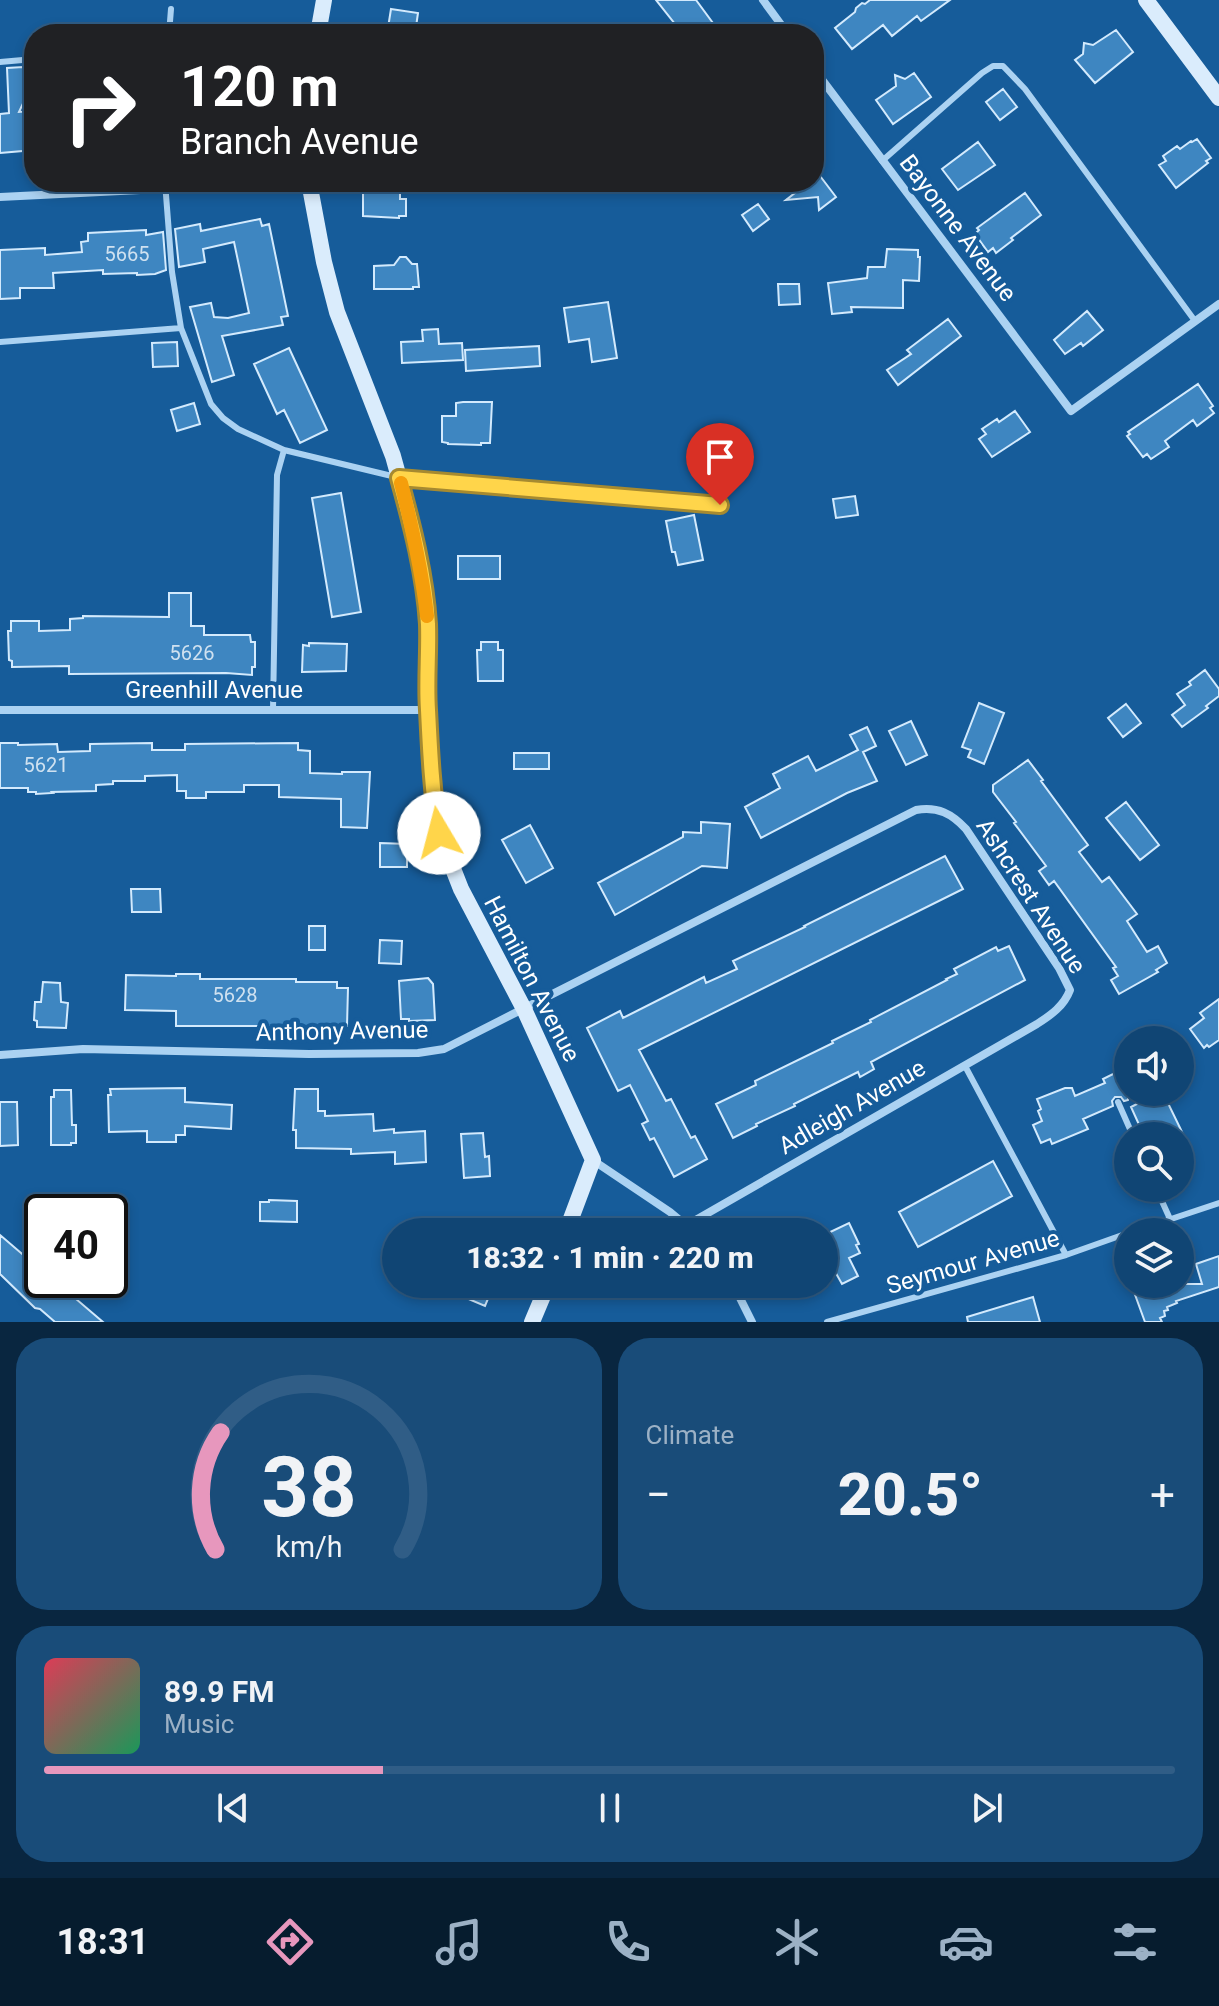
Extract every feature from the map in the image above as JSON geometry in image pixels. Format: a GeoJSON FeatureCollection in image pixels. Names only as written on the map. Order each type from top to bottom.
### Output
{"type":"FeatureCollection","features":[{"type":"Feature","properties":{"kind":"street"},"geometry":{"type":"LineString","coordinates":[[320,24],[324,0]]}},
{"type":"Feature","properties":{"kind":"street"},"geometry":{"type":"LineString","coordinates":[[763,0],[781,24]]}},
{"type":"Feature","properties":{"kind":"street"},"geometry":{"type":"LineString","coordinates":[[1146,0],[1219,98]]}},
{"type":"Feature","properties":{"kind":"street","name":"Bayonne Avenue"},"geometry":{"type":"LineString","coordinates":[[824,83],[1071,411],[1195,321]]}},
{"type":"Feature","properties":{"kind":"street"},"geometry":{"type":"LineString","coordinates":[[0,197],[75,192]]}},
{"type":"Feature","properties":{"kind":"street","name":"Hamilton Avenue"},"geometry":{"type":"LineString","coordinates":[[308,192],[337,312],[375,408],[412,525],[428,623],[428,710],[439,833],[461,889],[524,1009],[593,1160]]}},
{"type":"Feature","properties":{"kind":"street"},"geometry":{"type":"LineString","coordinates":[[1195,321],[1219,304]]}},
{"type":"Feature","properties":{"kind":"street"},"geometry":{"type":"LineString","coordinates":[[399,478],[720,505]]}},
{"type":"Feature","properties":{"kind":"street","name":"Greenhill Avenue"},"geometry":{"type":"LineString","coordinates":[[0,710],[428,710]]}},
{"type":"Feature","properties":{"kind":"street","name":"Ashcrest Avenue"},"geometry":{"type":"LineString","coordinates":[[916,810],[934,808],[944,811],[966,829],[1059,968],[1070,990],[1067,998],[1037,1024]]}},
{"type":"Feature","properties":{"kind":"street","name":"Anthony Avenue"},"geometry":{"type":"LineString","coordinates":[[0,1055],[83,1049],[309,1054],[418,1053],[444,1049],[916,810]]}},
{"type":"Feature","properties":{"kind":"street","name":"Adleigh Avenue"},"geometry":{"type":"LineString","coordinates":[[709,1218],[1037,1024]]}},
{"type":"Feature","properties":{"kind":"street"},"geometry":{"type":"LineString","coordinates":[[571,1218],[593,1160],[675,1218]]}},
{"type":"Feature","properties":{"kind":"street"},"geometry":{"type":"LineString","coordinates":[[532,1322],[542,1298]]}},
{"type":"Feature","properties":{"kind":"street"},"geometry":{"type":"LineString","coordinates":[[740,1298],[752,1322]]}},
{"type":"Feature","properties":{"kind":"lane"},"geometry":{"type":"LineString","coordinates":[[170,24],[171,9]]}},
{"type":"Feature","properties":{"kind":"lane"},"geometry":{"type":"LineString","coordinates":[[0,62],[24,60]]}},
{"type":"Feature","properties":{"kind":"lane"},"geometry":{"type":"LineString","coordinates":[[882,161],[982,73],[993,66],[1003,66],[1025,89],[1195,321]]}},
{"type":"Feature","properties":{"kind":"lane"},"geometry":{"type":"LineString","coordinates":[[165,192],[172,272],[181,328],[211,404],[238,429],[284,450],[399,478]]}},
{"type":"Feature","properties":{"kind":"lane"},"geometry":{"type":"LineString","coordinates":[[0,342],[181,328]]}},
{"type":"Feature","properties":{"kind":"lane"},"geometry":{"type":"LineString","coordinates":[[273,710],[277,475],[284,450]]}},
{"type":"Feature","properties":{"kind":"lane"},"geometry":{"type":"LineString","coordinates":[[965,1066],[1066,1255]]}},
{"type":"Feature","properties":{"kind":"lane"},"geometry":{"type":"LineString","coordinates":[[1163,1202],[1171,1218]]}},
{"type":"Feature","properties":{"kind":"lane","name":"Seymour Avenue"},"geometry":{"type":"LineString","coordinates":[[1171,1218],[1219,1203]]}},
{"type":"Feature","properties":{"kind":"lane","name":"Seymour Avenue"},"geometry":{"type":"LineString","coordinates":[[827,1322],[1066,1255],[1114,1238]]}},
{"type":"Feature","properties":{"kind":"building"},"geometry":{"type":"Polygon","coordinates":[[[656,0],[696,0],[714,24],[675,24],[656,0]]]}},
{"type":"Feature","properties":{"kind":"building"},"geometry":{"type":"Polygon","coordinates":[[[870,0],[950,0],[921,21],[917,16],[892,36],[883,25],[852,49],[835,28],[862,3],[870,0]]]}},
{"type":"Feature","properties":{"kind":"building"},"geometry":{"type":"Polygon","coordinates":[[[391,9],[418,13],[416,24],[389,24],[391,9]]]}},
{"type":"Feature","properties":{"kind":"building"},"geometry":{"type":"Polygon","coordinates":[[[1116,30],[1133,52],[1095,83],[1075,60],[1083,54],[1084,43],[1093,45],[1116,30]]]}},
{"type":"Feature","properties":{"kind":"building"},"geometry":{"type":"Polygon","coordinates":[[[23,67],[24,101],[19,112],[24,112],[24,151],[0,153],[0,114],[9,113],[7,68],[23,67]]]}},
{"type":"Feature","properties":{"kind":"building"},"geometry":{"type":"Polygon","coordinates":[[[914,73],[931,97],[893,124],[876,100],[896,86],[895,75],[905,79],[914,73]]]}},
{"type":"Feature","properties":{"kind":"building"},"geometry":{"type":"Polygon","coordinates":[[[1003,89],[1017,107],[1000,120],[986,102],[1003,89]]]}},
{"type":"Feature","properties":{"kind":"building"},"geometry":{"type":"Polygon","coordinates":[[[1197,139],[1211,158],[1176,188],[1159,165],[1166,161],[1163,156],[1177,146],[1180,149],[1197,139]]]}},
{"type":"Feature","properties":{"kind":"building"},"geometry":{"type":"Polygon","coordinates":[[[978,142],[995,165],[958,190],[942,169],[978,142]]]}},
{"type":"Feature","properties":{"kind":"building"},"geometry":{"type":"Polygon","coordinates":[[[824,181],[836,197],[819,210],[818,197],[786,200],[796,192],[824,192],[824,181]]]}},
{"type":"Feature","properties":{"kind":"building"},"geometry":{"type":"Polygon","coordinates":[[[363,192],[400,192],[400,199],[406,199],[406,216],[363,216],[363,192]]]}},
{"type":"Feature","properties":{"kind":"building"},"geometry":{"type":"Polygon","coordinates":[[[1025,193],[1041,215],[996,253],[993,248],[988,252],[975,234],[979,230],[977,228],[1025,193]]]}},
{"type":"Feature","properties":{"kind":"building"},"geometry":{"type":"Polygon","coordinates":[[[758,204],[769,219],[753,231],[742,215],[758,204]]]}},
{"type":"Feature","properties":{"kind":"building"},"geometry":{"type":"Polygon","coordinates":[[[260,219],[262,226],[269,224],[288,316],[281,317],[283,325],[222,336],[234,375],[212,382],[190,307],[211,303],[214,317],[228,318],[249,313],[234,242],[203,249],[205,262],[179,267],[175,229],[200,224],[201,231],[260,219]]]}},
{"type":"Feature","properties":{"kind":"building"},"geometry":{"type":"Polygon","coordinates":[[[146,230],[146,235],[163,232],[166,270],[137,275],[103,274],[103,270],[53,273],[54,288],[20,288],[20,298],[0,299],[0,250],[45,248],[45,255],[82,252],[81,242],[88,241],[88,233],[146,230]]]}},
{"type":"Feature","properties":{"kind":"building"},"geometry":{"type":"Polygon","coordinates":[[[887,249],[918,250],[920,257],[919,281],[903,280],[903,308],[851,307],[852,312],[832,314],[828,283],[867,278],[868,267],[885,267],[887,249]]]}},
{"type":"Feature","properties":{"kind":"building"},"geometry":{"type":"Polygon","coordinates":[[[400,257],[417,264],[419,287],[374,289],[374,266],[394,265],[400,257]]]}},
{"type":"Feature","properties":{"kind":"building"},"geometry":{"type":"Polygon","coordinates":[[[778,284],[799,284],[800,304],[779,305],[778,284]]]}},
{"type":"Feature","properties":{"kind":"building"},"geometry":{"type":"Polygon","coordinates":[[[608,302],[617,358],[592,362],[589,339],[569,342],[564,308],[608,302]]]}},
{"type":"Feature","properties":{"kind":"building"},"geometry":{"type":"Polygon","coordinates":[[[1087,311],[1103,330],[1083,346],[1081,343],[1065,354],[1054,340],[1087,311]]]}},
{"type":"Feature","properties":{"kind":"building"},"geometry":{"type":"Polygon","coordinates":[[[948,319],[961,336],[898,385],[887,370],[911,354],[907,350],[948,319]]]}},
{"type":"Feature","properties":{"kind":"building"},"geometry":{"type":"Polygon","coordinates":[[[438,329],[439,344],[462,343],[463,360],[402,363],[401,342],[423,341],[422,330],[438,329]]]}},
{"type":"Feature","properties":{"kind":"building"},"geometry":{"type":"Polygon","coordinates":[[[177,342],[178,366],[153,367],[152,343],[177,342]]]}},
{"type":"Feature","properties":{"kind":"building"},"geometry":{"type":"Polygon","coordinates":[[[539,346],[540,366],[466,371],[465,350],[539,346]]]}},
{"type":"Feature","properties":{"kind":"building"},"geometry":{"type":"Polygon","coordinates":[[[289,348],[327,430],[300,443],[284,410],[277,414],[254,364],[289,348]]]}},
{"type":"Feature","properties":{"kind":"building"},"geometry":{"type":"Polygon","coordinates":[[[1198,384],[1213,406],[1210,408],[1214,413],[1197,426],[1193,420],[1165,441],[1169,447],[1151,459],[1147,454],[1143,457],[1127,436],[1130,434],[1128,432],[1198,384]]]}},
{"type":"Feature","properties":{"kind":"building"},"geometry":{"type":"Polygon","coordinates":[[[492,402],[490,443],[442,442],[442,416],[456,416],[456,403],[492,402]]]}},
{"type":"Feature","properties":{"kind":"building"},"geometry":{"type":"Polygon","coordinates":[[[194,403],[200,424],[177,431],[171,410],[194,403]]]}},
{"type":"Feature","properties":{"kind":"building"},"geometry":{"type":"Polygon","coordinates":[[[1015,411],[1030,432],[992,457],[979,439],[986,434],[982,429],[1015,411]]]}},
{"type":"Feature","properties":{"kind":"building"},"geometry":{"type":"Polygon","coordinates":[[[341,493],[361,612],[332,617],[312,498],[341,493]]]}},
{"type":"Feature","properties":{"kind":"building"},"geometry":{"type":"Polygon","coordinates":[[[855,496],[858,515],[836,518],[833,499],[855,496]]]}},
{"type":"Feature","properties":{"kind":"building"},"geometry":{"type":"Polygon","coordinates":[[[694,515],[703,560],[678,565],[666,521],[694,515]]]}},
{"type":"Feature","properties":{"kind":"building"},"geometry":{"type":"Polygon","coordinates":[[[458,556],[500,556],[500,579],[458,579],[458,556]]]}},
{"type":"Feature","properties":{"kind":"building"},"geometry":{"type":"Polygon","coordinates":[[[169,593],[191,593],[191,626],[204,626],[204,635],[250,635],[251,642],[255,642],[252,675],[69,674],[69,666],[12,667],[8,631],[11,631],[11,621],[39,621],[39,631],[70,630],[70,619],[83,616],[169,617],[169,593]]]}},
{"type":"Feature","properties":{"kind":"building"},"geometry":{"type":"Polygon","coordinates":[[[481,642],[498,642],[498,650],[503,650],[503,681],[478,681],[477,650],[481,650],[481,642]]]}},
{"type":"Feature","properties":{"kind":"building"},"geometry":{"type":"Polygon","coordinates":[[[309,643],[347,644],[346,671],[302,672],[303,645],[309,646],[309,643]]]}},
{"type":"Feature","properties":{"kind":"building"},"geometry":{"type":"Polygon","coordinates":[[[1205,670],[1219,689],[1219,696],[1182,727],[1172,715],[1185,705],[1177,694],[1205,670]]]}},
{"type":"Feature","properties":{"kind":"building"},"geometry":{"type":"Polygon","coordinates":[[[979,703],[1004,713],[984,764],[968,757],[971,750],[962,747],[979,703]]]}},
{"type":"Feature","properties":{"kind":"building"},"geometry":{"type":"Polygon","coordinates":[[[1126,704],[1141,723],[1123,737],[1108,718],[1126,704]]]}},
{"type":"Feature","properties":{"kind":"building"},"geometry":{"type":"Polygon","coordinates":[[[911,721],[927,755],[906,765],[889,731],[911,721]]]}},
{"type":"Feature","properties":{"kind":"building"},"geometry":{"type":"Polygon","coordinates":[[[867,727],[876,746],[863,752],[877,781],[847,793],[761,838],[745,807],[780,788],[773,774],[808,756],[816,771],[858,750],[850,735],[867,727]]]}},
{"type":"Feature","properties":{"kind":"building"},"geometry":{"type":"Polygon","coordinates":[[[0,743],[57,744],[58,752],[90,751],[90,744],[152,743],[152,750],[185,750],[185,744],[298,743],[298,750],[310,751],[310,773],[370,772],[367,828],[341,827],[341,799],[279,797],[279,785],[244,785],[244,792],[206,792],[206,798],[186,798],[186,791],[177,791],[177,775],[145,776],[145,781],[113,781],[113,784],[96,785],[96,791],[36,794],[28,792],[28,788],[0,788],[0,743]]]}},
{"type":"Feature","properties":{"kind":"building"},"geometry":{"type":"Polygon","coordinates":[[[514,753],[549,753],[549,769],[514,769],[514,753]]]}},
{"type":"Feature","properties":{"kind":"building"},"geometry":{"type":"Polygon","coordinates":[[[1028,760],[1088,845],[1079,852],[1102,882],[1109,877],[1137,914],[1127,921],[1147,952],[1158,946],[1167,963],[1156,970],[1158,972],[1119,994],[1111,980],[1118,976],[1113,968],[1116,967],[1054,881],[1049,885],[1039,871],[1046,866],[993,792],[993,785],[1028,760]]]}},
{"type":"Feature","properties":{"kind":"building"},"geometry":{"type":"Polygon","coordinates":[[[1126,802],[1159,845],[1140,860],[1106,818],[1126,802]]]}},
{"type":"Feature","properties":{"kind":"building"},"geometry":{"type":"Polygon","coordinates":[[[701,822],[730,824],[727,868],[702,866],[615,915],[598,883],[683,837],[683,832],[701,833],[701,822]]]}},
{"type":"Feature","properties":{"kind":"building"},"geometry":{"type":"Polygon","coordinates":[[[530,825],[553,868],[526,883],[502,840],[530,825]]]}},
{"type":"Feature","properties":{"kind":"building"},"geometry":{"type":"Polygon","coordinates":[[[380,843],[407,844],[407,867],[380,867],[380,843]]]}},
{"type":"Feature","properties":{"kind":"building"},"geometry":{"type":"Polygon","coordinates":[[[945,856],[963,889],[639,1050],[666,1101],[671,1099],[691,1138],[695,1136],[707,1159],[674,1177],[654,1138],[650,1140],[642,1124],[648,1121],[630,1085],[618,1091],[587,1028],[620,1011],[623,1018],[704,977],[706,983],[737,969],[733,961],[945,856]]]}},
{"type":"Feature","properties":{"kind":"building"},"geometry":{"type":"Polygon","coordinates":[[[131,889],[160,889],[161,912],[132,912],[131,889]]]}},
{"type":"Feature","properties":{"kind":"building"},"geometry":{"type":"Polygon","coordinates":[[[309,926],[325,926],[325,950],[309,950],[309,926]]]}},
{"type":"Feature","properties":{"kind":"building"},"geometry":{"type":"Polygon","coordinates":[[[380,940],[402,941],[401,964],[379,963],[380,940]]]}},
{"type":"Feature","properties":{"kind":"building"},"geometry":{"type":"Polygon","coordinates":[[[1009,946],[1025,980],[871,1062],[874,1069],[860,1077],[858,1072],[733,1138],[716,1104],[947,980],[957,974],[954,969],[996,947],[998,951],[1009,946]]]}},
{"type":"Feature","properties":{"kind":"building"},"geometry":{"type":"Polygon","coordinates":[[[200,974],[200,979],[337,982],[337,988],[348,988],[347,1026],[176,1026],[176,1011],[125,1010],[126,975],[200,974]]]}},
{"type":"Feature","properties":{"kind":"building"},"geometry":{"type":"Polygon","coordinates":[[[428,978],[433,984],[435,1020],[401,1019],[399,981],[428,978]]]}},
{"type":"Feature","properties":{"kind":"building"},"geometry":{"type":"Polygon","coordinates":[[[43,982],[60,983],[61,1002],[68,1003],[66,1028],[37,1027],[34,1020],[35,1002],[41,1002],[43,982]]]}},
{"type":"Feature","properties":{"kind":"building"},"geometry":{"type":"Polygon","coordinates":[[[1219,999],[1219,1040],[1204,1048],[1194,1034],[1194,1026],[1204,1018],[1200,1013],[1219,999]]]}},
{"type":"Feature","properties":{"kind":"building"},"geometry":{"type":"Polygon","coordinates":[[[1114,1074],[1113,1106],[1083,1119],[1088,1129],[1052,1144],[1050,1139],[1041,1143],[1033,1125],[1042,1121],[1037,1099],[1065,1088],[1072,1088],[1075,1096],[1105,1083],[1103,1079],[1114,1074]]]}},
{"type":"Feature","properties":{"kind":"building"},"geometry":{"type":"Polygon","coordinates":[[[185,1088],[185,1102],[232,1105],[231,1129],[185,1126],[185,1135],[176,1135],[176,1142],[147,1142],[147,1131],[109,1132],[110,1089],[185,1088]]]}},
{"type":"Feature","properties":{"kind":"building"},"geometry":{"type":"Polygon","coordinates":[[[295,1089],[318,1089],[318,1111],[325,1111],[325,1116],[373,1114],[374,1131],[425,1131],[426,1162],[395,1164],[395,1152],[351,1154],[351,1149],[296,1148],[296,1130],[293,1130],[295,1089]]]}},
{"type":"Feature","properties":{"kind":"building"},"geometry":{"type":"Polygon","coordinates":[[[54,1090],[71,1090],[76,1143],[71,1145],[51,1145],[51,1097],[54,1097],[54,1090]]]}},
{"type":"Feature","properties":{"kind":"building"},"geometry":{"type":"Polygon","coordinates":[[[0,1102],[17,1102],[18,1145],[0,1146],[0,1102]]]}},
{"type":"Feature","properties":{"kind":"building"},"geometry":{"type":"Polygon","coordinates":[[[1169,1106],[1177,1122],[1138,1122],[1131,1107],[1169,1106]]]}},
{"type":"Feature","properties":{"kind":"building"},"geometry":{"type":"Polygon","coordinates":[[[483,1133],[490,1176],[464,1178],[461,1134],[483,1133]]]}},
{"type":"Feature","properties":{"kind":"building"},"geometry":{"type":"Polygon","coordinates":[[[993,1161],[1012,1196],[918,1247],[899,1212],[993,1161]]]}},
{"type":"Feature","properties":{"kind":"building"},"geometry":{"type":"Polygon","coordinates":[[[297,1201],[297,1222],[260,1221],[260,1202],[297,1201]]]}},
{"type":"Feature","properties":{"kind":"building"},"geometry":{"type":"Polygon","coordinates":[[[849,1223],[860,1253],[849,1258],[858,1276],[842,1284],[838,1277],[838,1228],[849,1223]]]}},
{"type":"Feature","properties":{"kind":"building"},"geometry":{"type":"Polygon","coordinates":[[[0,1235],[24,1256],[24,1297],[0,1274],[0,1235]]]}},
{"type":"Feature","properties":{"kind":"building"},"geometry":{"type":"Polygon","coordinates":[[[1219,1256],[1219,1287],[1194,1295],[1194,1284],[1202,1284],[1196,1264],[1219,1256]]]}},
{"type":"Feature","properties":{"kind":"building"},"geometry":{"type":"Polygon","coordinates":[[[1033,1297],[1040,1322],[968,1322],[967,1317],[1033,1297]]]}},
{"type":"Feature","properties":{"kind":"building"},"geometry":{"type":"Polygon","coordinates":[[[25,1298],[75,1298],[103,1322],[55,1322],[25,1298]]]}},
{"type":"Feature","properties":{"kind":"building"},"geometry":{"type":"Polygon","coordinates":[[[466,1298],[488,1298],[485,1306],[466,1298]]]}},
{"type":"Feature","properties":{"kind":"building"},"geometry":{"type":"Polygon","coordinates":[[[1136,1298],[1185,1298],[1167,1307],[1165,1316],[1160,1318],[1162,1322],[1145,1322],[1136,1298]]]}},
{"type":"Feature","properties":{"kind":"slow traffic"},"geometry":{"type":"LineString","coordinates":[[401,483],[412,525],[427,616]]}},
{"type":"Feature","properties":{"kind":"route"},"geometry":{"type":"LineString","coordinates":[[439,833],[428,710],[428,623],[412,525],[399,478],[720,505]]}}]}
